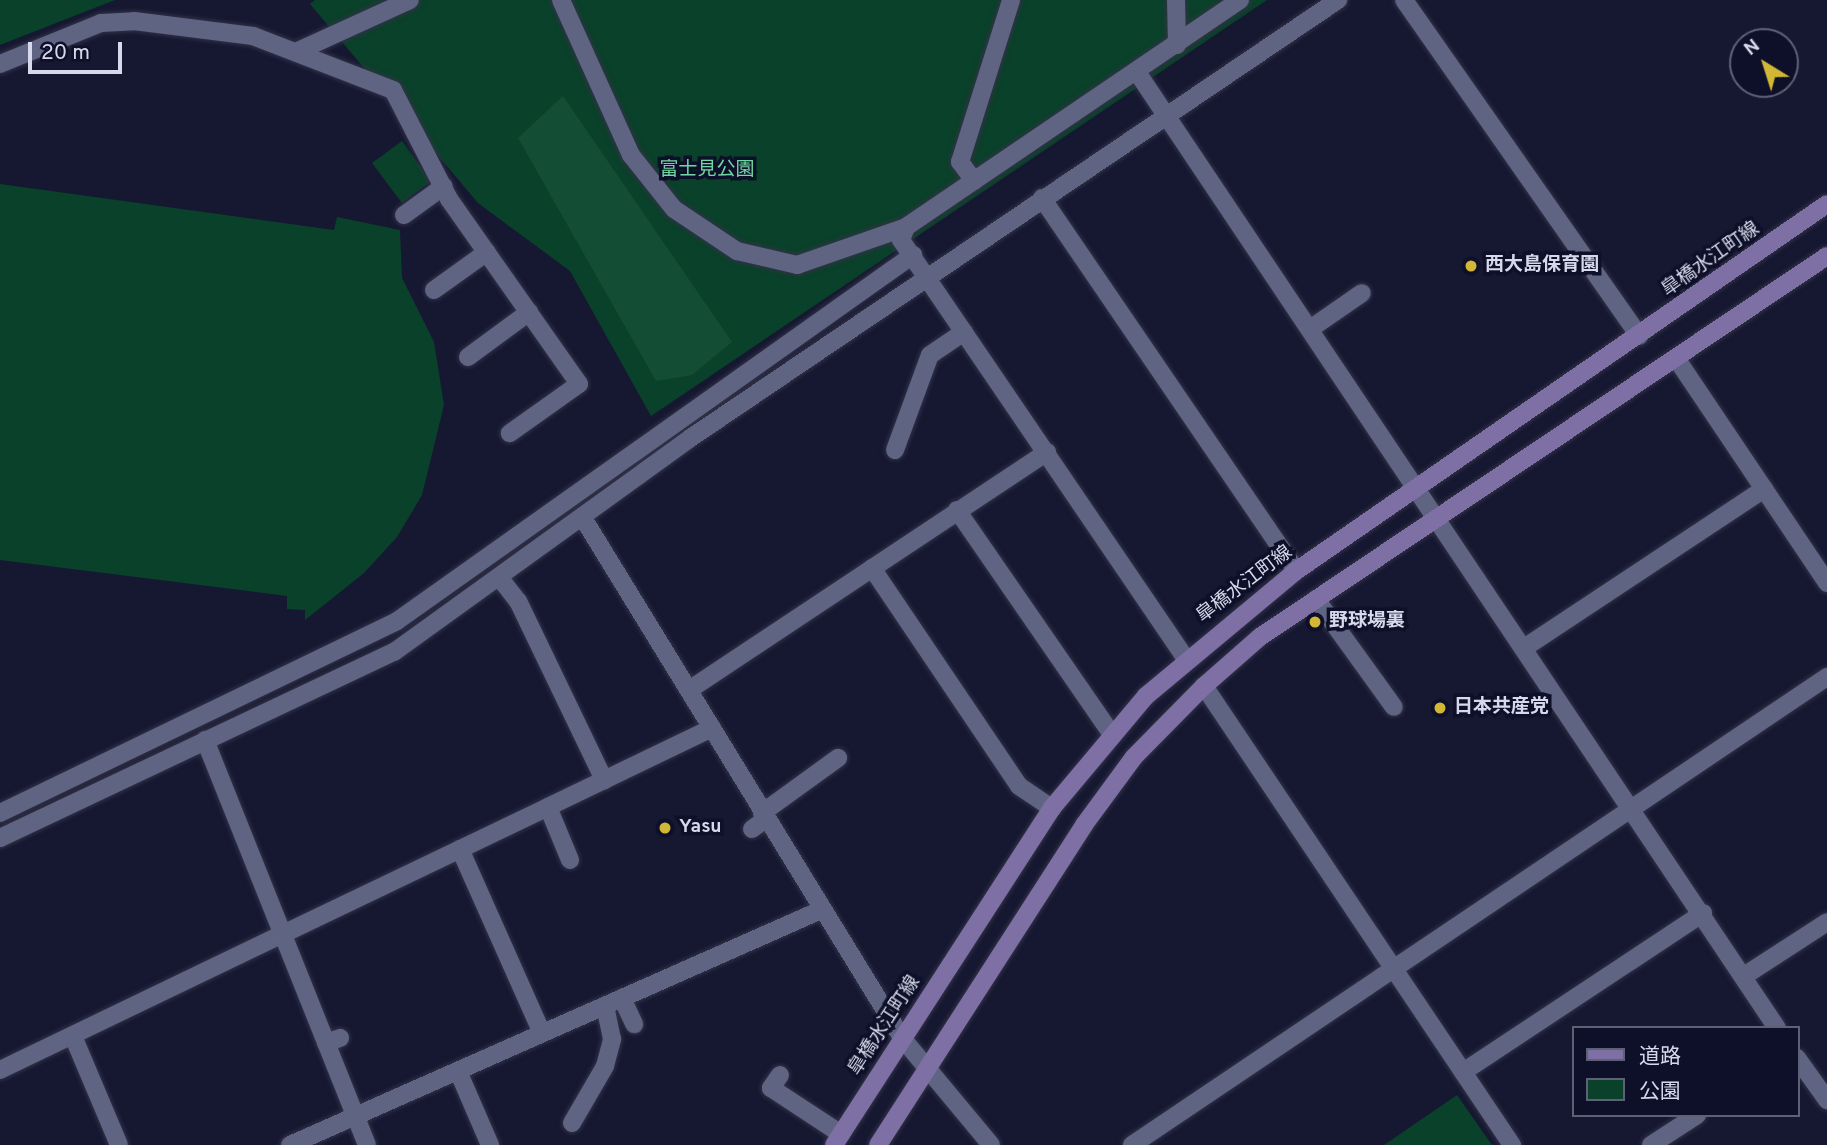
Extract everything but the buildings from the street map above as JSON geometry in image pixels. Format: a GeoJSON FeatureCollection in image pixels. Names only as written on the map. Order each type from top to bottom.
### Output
{"type":"FeatureCollection","features":[{"type":"Feature","properties":{"kind":"street"},"geometry":{"type":"LineString","coordinates":[[298,51],[410,0]]}},
{"type":"Feature","properties":{"kind":"street"},"geometry":{"type":"LineString","coordinates":[[561,0],[631,155],[674,209],[737,251],[797,265],[906,227],[1240,0]]}},
{"type":"Feature","properties":{"kind":"street"},"geometry":{"type":"LineString","coordinates":[[974,181],[960,162],[1012,0]]}},
{"type":"Feature","properties":{"kind":"street"},"geometry":{"type":"LineString","coordinates":[[1176,0],[1177,45]]}},
{"type":"Feature","properties":{"kind":"street"},"geometry":{"type":"LineString","coordinates":[[0,838],[394,652],[926,276],[1338,0]]}},
{"type":"Feature","properties":{"kind":"street"},"geometry":{"type":"LineString","coordinates":[[1404,0],[1639,336]]}},
{"type":"Feature","properties":{"kind":"street"},"geometry":{"type":"LineString","coordinates":[[0,64],[101,23],[134,21],[253,36],[298,51],[393,90],[444,186],[579,384],[510,433]]}},
{"type":"Feature","properties":{"kind":"street"},"geometry":{"type":"LineString","coordinates":[[1137,72],[1168,114],[1435,518],[1703,913],[1776,1026]]}},
{"type":"Feature","properties":{"kind":"street"},"geometry":{"type":"LineString","coordinates":[[404,215],[444,186]]}},
{"type":"Feature","properties":{"kind":"street"},"geometry":{"type":"LineString","coordinates":[[1042,198],[1297,571]]}},
{"type":"Feature","properties":{"kind":"street","name":"皐橋水江町線"},"geometry":{"type":"LineString","coordinates":[[838,1139],[1052,808],[1112,735],[1186,659],[1297,571],[1827,204]]}},
{"type":"Feature","properties":{"kind":"street"},"geometry":{"type":"LineString","coordinates":[[906,227],[901,240],[1186,659]]}},
{"type":"Feature","properties":{"kind":"street"},"geometry":{"type":"LineString","coordinates":[[434,290],[487,252]]}},
{"type":"Feature","properties":{"kind":"street"},"geometry":{"type":"LineString","coordinates":[[0,813],[397,621],[913,255]]}},
{"type":"Feature","properties":{"kind":"street"},"geometry":{"type":"LineString","coordinates":[[878,1145],[1084,825],[1133,757],[1204,686],[1316,600],[1827,256]]}},
{"type":"Feature","properties":{"kind":"street"},"geometry":{"type":"LineString","coordinates":[[1310,329],[1362,293]]}},
{"type":"Feature","properties":{"kind":"street"},"geometry":{"type":"LineString","coordinates":[[468,357],[528,312]]}},
{"type":"Feature","properties":{"kind":"street"},"geometry":{"type":"LineString","coordinates":[[895,450],[930,355],[964,332]]}},
{"type":"Feature","properties":{"kind":"street"},"geometry":{"type":"LineString","coordinates":[[1676,358],[1827,583]]}},
{"type":"Feature","properties":{"kind":"street"},"geometry":{"type":"LineString","coordinates":[[689,690],[1047,452]]}},
{"type":"Feature","properties":{"kind":"street"},"geometry":{"type":"LineString","coordinates":[[1524,648],[1764,489]]}},
{"type":"Feature","properties":{"kind":"street"},"geometry":{"type":"LineString","coordinates":[[957,510],[1112,735]]}},
{"type":"Feature","properties":{"kind":"street"},"geometry":{"type":"LineString","coordinates":[[583,518],[712,728],[760,820],[821,909],[902,1038],[991,1145]]}},
{"type":"Feature","properties":{"kind":"street"},"geometry":{"type":"LineString","coordinates":[[872,568],[1019,786],[1052,808]]}},
{"type":"Feature","properties":{"kind":"street"},"geometry":{"type":"LineString","coordinates":[[499,578],[519,601],[604,780]]}},
{"type":"Feature","properties":{"kind":"street"},"geometry":{"type":"LineString","coordinates":[[1316,600],[1394,707]]}},
{"type":"Feature","properties":{"kind":"street"},"geometry":{"type":"LineString","coordinates":[[1132,1145],[1827,677]]}},
{"type":"Feature","properties":{"kind":"street"},"geometry":{"type":"LineString","coordinates":[[1204,686],[1512,1145]]}},
{"type":"Feature","properties":{"kind":"street"},"geometry":{"type":"LineString","coordinates":[[0,1070],[712,728]]}},
{"type":"Feature","properties":{"kind":"street"},"geometry":{"type":"LineString","coordinates":[[205,740],[283,934],[305,972],[333,1040],[355,1117],[367,1145]]}},
{"type":"Feature","properties":{"kind":"street"},"geometry":{"type":"LineString","coordinates":[[760,820],[838,758]]}},
{"type":"Feature","properties":{"kind":"street"},"geometry":{"type":"LineString","coordinates":[[548,807],[570,860]]}},
{"type":"Feature","properties":{"kind":"street"},"geometry":{"type":"LineString","coordinates":[[460,849],[542,1034]]}},
{"type":"Feature","properties":{"kind":"street"},"geometry":{"type":"LineString","coordinates":[[290,1145],[821,909]]}},
{"type":"Feature","properties":{"kind":"street"},"geometry":{"type":"LineString","coordinates":[[1463,1072],[1703,913]]}},
{"type":"Feature","properties":{"kind":"street"},"geometry":{"type":"LineString","coordinates":[[1744,976],[1827,922]]}},
{"type":"Feature","properties":{"kind":"street"},"geometry":{"type":"LineString","coordinates":[[622,998],[634,1024]]}},
{"type":"Feature","properties":{"kind":"street"},"geometry":{"type":"LineString","coordinates":[[572,1123],[606,1066],[612,1039],[605,1006]]}},
{"type":"Feature","properties":{"kind":"street"},"geometry":{"type":"LineString","coordinates":[[73,1035],[120,1145]]}},
{"type":"Feature","properties":{"kind":"street"},"geometry":{"type":"LineString","coordinates":[[1799,1061],[1827,1100]]}},
{"type":"Feature","properties":{"kind":"street"},"geometry":{"type":"LineString","coordinates":[[458,1071],[490,1145]]}},
{"type":"Feature","properties":{"kind":"street"},"geometry":{"type":"LineString","coordinates":[[780,1075],[771,1088],[838,1139]]}},
{"type":"Feature","properties":{"kind":"street"},"geometry":{"type":"LineString","coordinates":[[1651,1145],[1694,1117]]}},
{"type":"Feature","properties":{"kind":"green space"},"geometry":{"type":"Polygon","coordinates":[[[0,0],[115,0],[0,45],[0,0]]]}},
{"type":"Feature","properties":{"kind":"green space","name":"富士見公園"},"geometry":{"type":"Polygon","coordinates":[[[315,0],[1267,0],[651,416],[570,271],[478,203],[310,4],[315,0]]]}},
{"type":"Feature","properties":{"kind":"green space"},"geometry":{"type":"Polygon","coordinates":[[[563,96],[732,342],[692,375],[656,381],[518,138],[563,96]]]}},
{"type":"Feature","properties":{"kind":"green space"},"geometry":{"type":"Polygon","coordinates":[[[402,141],[431,181],[402,203],[372,163],[402,141]]]}},
{"type":"Feature","properties":{"kind":"green space"},"geometry":{"type":"Polygon","coordinates":[[[0,184],[334,230],[337,217],[400,230],[402,278],[434,342],[444,405],[422,495],[397,537],[364,573],[305,620],[305,610],[287,609],[287,596],[0,560],[0,184]]]}},
{"type":"Feature","properties":{"kind":"green space"},"geometry":{"type":"Polygon","coordinates":[[[1457,1095],[1492,1145],[1384,1145],[1457,1095]]]}},
{"type":"Feature","properties":{"kind":"place","name":"西大島保育園"},"geometry":{"type":"Point","coordinates":[1471,266]}},
{"type":"Feature","properties":{"kind":"place","name":"野球場裏"},"geometry":{"type":"Point","coordinates":[1315,622]}},
{"type":"Feature","properties":{"kind":"place","name":"日本共産党"},"geometry":{"type":"Point","coordinates":[1440,708]}},
{"type":"Feature","properties":{"kind":"place","name":"Yasu"},"geometry":{"type":"Point","coordinates":[665,828]}}]}
